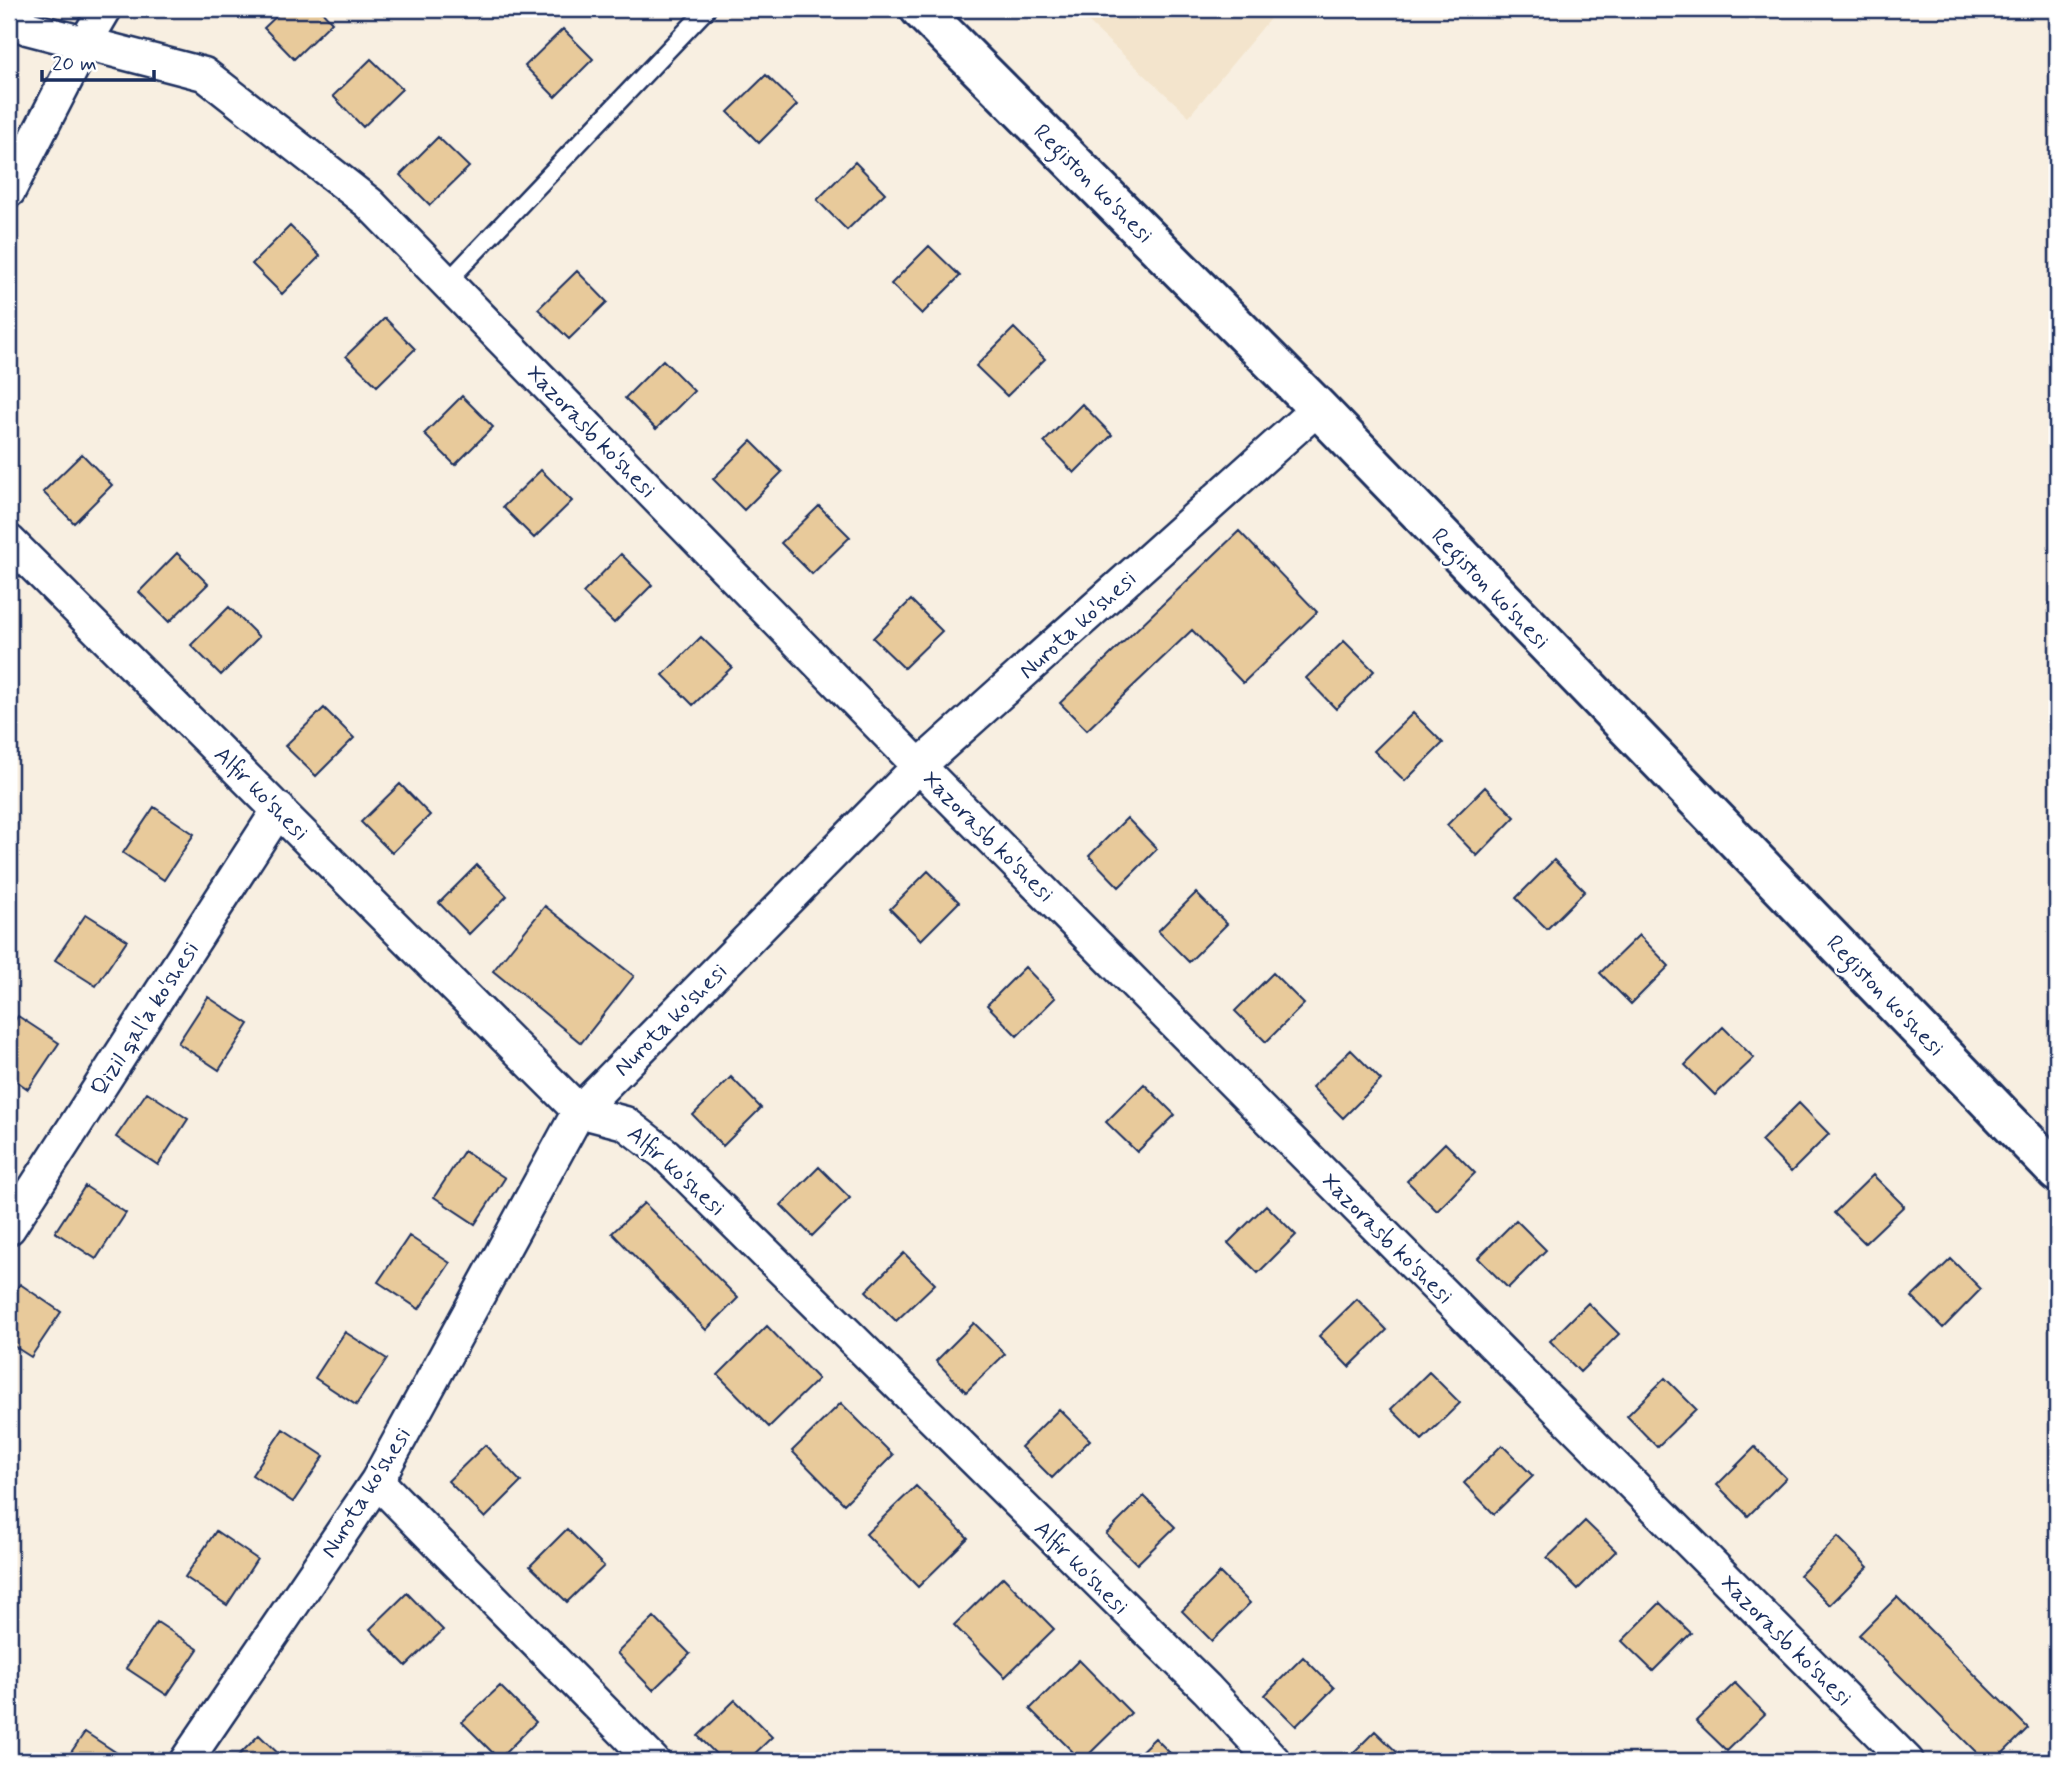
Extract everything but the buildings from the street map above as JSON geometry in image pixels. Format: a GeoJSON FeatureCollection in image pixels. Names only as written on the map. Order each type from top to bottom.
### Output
{"type":"FeatureCollection","features":[{"type":"Feature","properties":{"kind":"street","name":"Xazorasb ko'shesi"},"geometry":{"type":"LineString","coordinates":[[9,9],[27,29],[204,74],[369,203],[919,766],[1907,1761]]}},
{"type":"Feature","properties":{"kind":"street"},"geometry":{"type":"LineString","coordinates":[[9,191],[105,9]]}},
{"type":"Feature","properties":{"kind":"street","name":"Registon ko'shesi"},"geometry":{"type":"LineString","coordinates":[[920,9],[1318,408],[2057,1172]]}},
{"type":"Feature","properties":{"kind":"street","name":"Nurota ko'shesi"},"geometry":{"type":"LineString","coordinates":[[186,1761],[377,1481],[579,1111],[919,766],[1318,408]]}},
{"type":"Feature","properties":{"kind":"street","name":"Alfir ko'shesi"},"geometry":{"type":"LineString","coordinates":[[9,541],[579,1111],[625,1123],[665,1154],[1197,1680],[1275,1761]]}},
{"type":"Feature","properties":{"kind":"street","name":"Qizil qal'a ko'shesi"},"geometry":{"type":"LineString","coordinates":[[9,1228],[279,809]]}},
{"type":"Feature","properties":{"kind":"street"},"geometry":{"type":"LineString","coordinates":[[377,1481],[653,1761]]}},
{"type":"Feature","properties":{"kind":"lane"},"geometry":{"type":"LineString","coordinates":[[447,282],[706,9]]}},
{"type":"Feature","properties":{"kind":"shaded area"},"geometry":{"type":"Polygon","coordinates":[[[1074,9],[1278,9],[1189,116],[1074,9]]]}}]}
